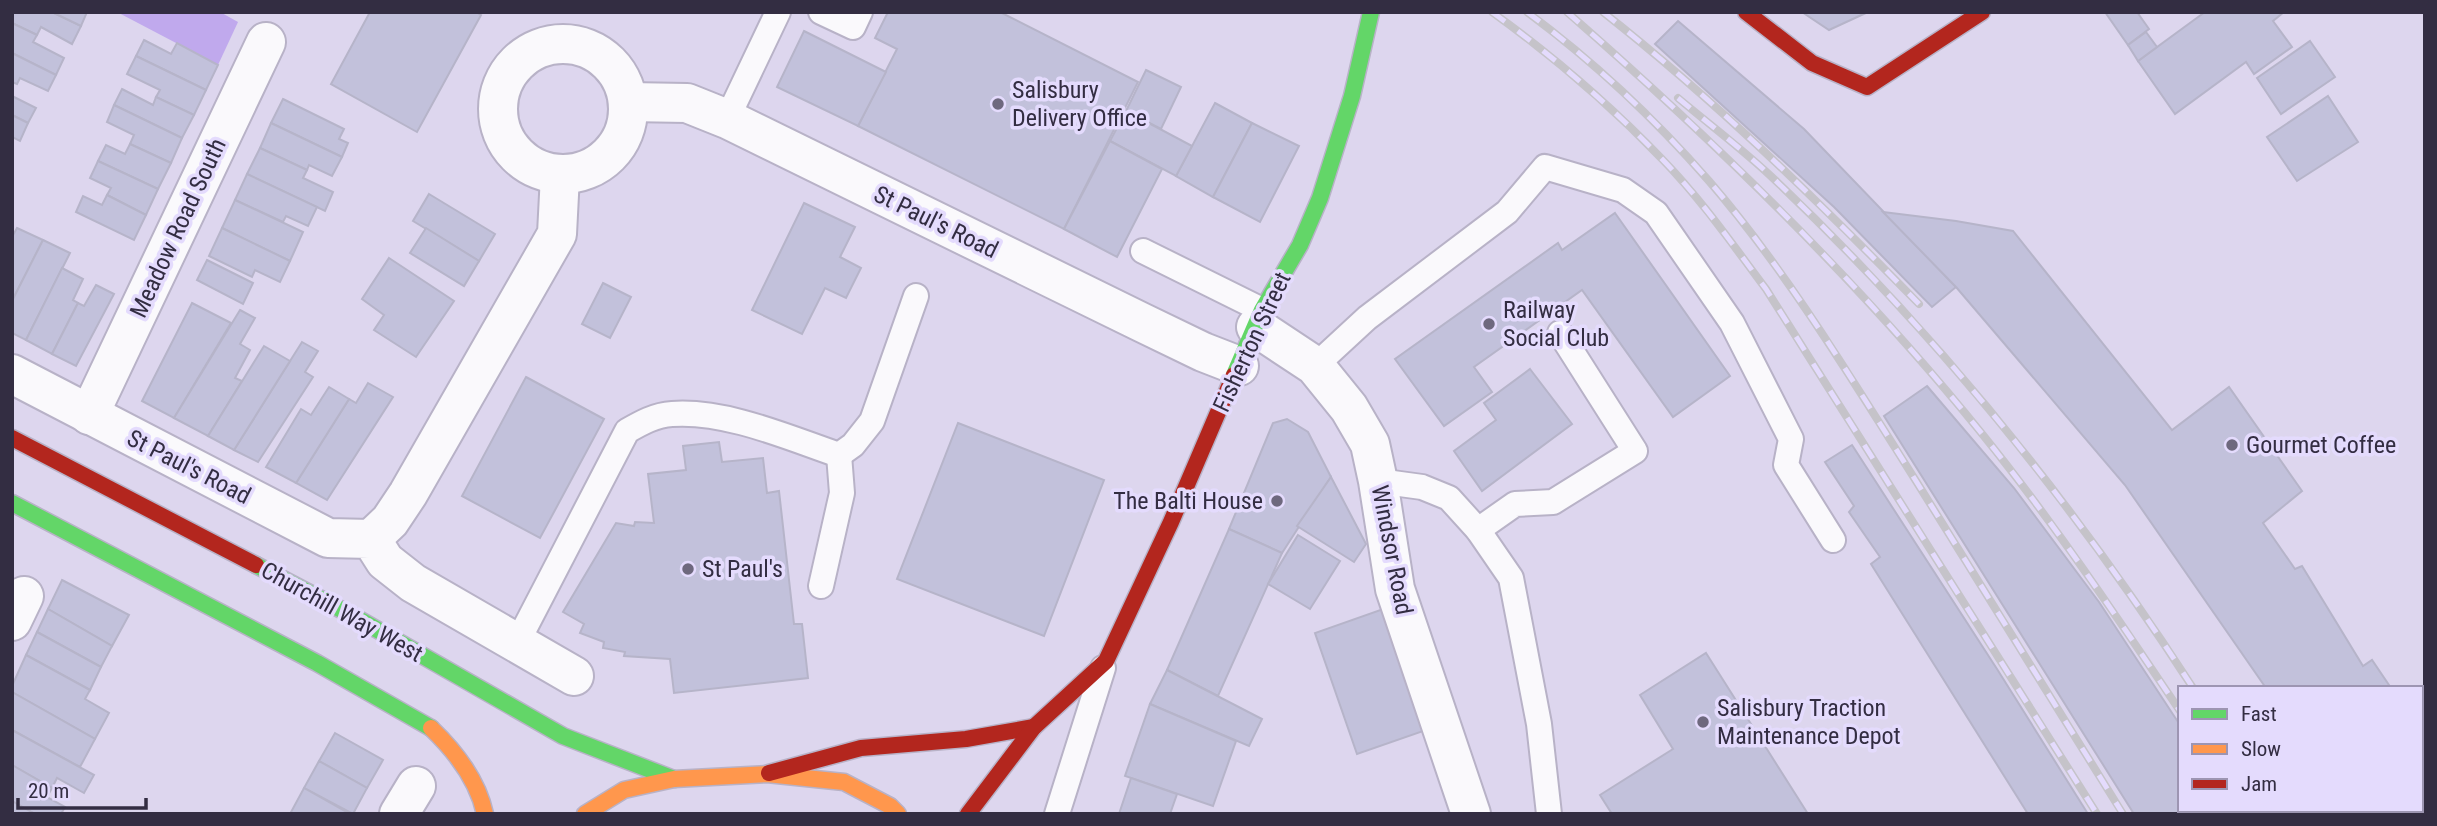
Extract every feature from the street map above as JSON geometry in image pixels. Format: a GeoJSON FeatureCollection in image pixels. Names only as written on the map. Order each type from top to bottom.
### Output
{"type":"FeatureCollection","features":[{"type":"Feature","properties":{"kind":"main road","name":"Fisherton Street"},"geometry":{"type":"LineString","coordinates":[[968,814],[1034,727],[1106,661],[1171,522],[1259,318],[1300,245],[1320,198],[1352,96],[1371,12]]}},
{"type":"Feature","properties":{"kind":"main road"},"geometry":{"type":"LineString","coordinates":[[1746,12],[1812,63],[1867,87],[1947,23],[1982,12]]}},
{"type":"Feature","properties":{"kind":"main road","name":"Churchill Way West"},"geometry":{"type":"LineString","coordinates":[[12,438],[355,617],[563,736],[674,779]]}},
{"type":"Feature","properties":{"kind":"main road"},"geometry":{"type":"LineString","coordinates":[[12,503],[317,663],[429,726],[452,748],[482,799],[485,814]]}},
{"type":"Feature","properties":{"kind":"main road"},"geometry":{"type":"LineString","coordinates":[[767,774],[861,748],[966,739],[1034,727]]}},
{"type":"Feature","properties":{"kind":"main road"},"geometry":{"type":"LineString","coordinates":[[585,814],[624,790],[674,779],[767,774],[844,782],[890,806],[898,814]]}},
{"type":"Feature","properties":{"kind":"street"},"geometry":{"type":"LineString","coordinates":[[551,29],[571,44],[592,51],[609,64],[622,81],[628,102],[627,120],[621,139],[611,153],[587,169],[560,175],[539,170],[521,160],[508,144],[499,125],[498,103],[503,83],[514,65],[551,29]]}},
{"type":"Feature","properties":{"kind":"street","name":"Meadow Road South"},"geometry":{"type":"LineString","coordinates":[[89,415],[266,42]]}},
{"type":"Feature","properties":{"kind":"street","name":"St Paul's Road"},"geometry":{"type":"LineString","coordinates":[[628,102],[687,103],[727,119],[1203,352],[1239,366]]}},
{"type":"Feature","properties":{"kind":"street"},"geometry":{"type":"LineString","coordinates":[[560,175],[557,234],[408,494],[390,521],[371,539],[385,561],[413,583],[574,676]]}},
{"type":"Feature","properties":{"kind":"street","name":"Windsor Road"},"geometry":{"type":"LineString","coordinates":[[1259,318],[1315,366],[1362,427],[1370,443],[1395,589],[1471,814]]}},
{"type":"Feature","properties":{"kind":"street","name":"St Paul's Road"},"geometry":{"type":"LineString","coordinates":[[12,374],[328,538],[371,539]]}},
{"type":"Feature","properties":{"kind":"lane"},"geometry":{"type":"LineString","coordinates":[[727,119],[778,12]]}},
{"type":"Feature","properties":{"kind":"lane"},"geometry":{"type":"LineString","coordinates":[[821,12],[853,27],[860,12]]}},
{"type":"Feature","properties":{"kind":"lane"},"geometry":{"type":"LineString","coordinates":[[1315,366],[1367,318],[1507,212],[1545,167],[1623,190],[1656,213],[1732,323],[1791,439],[1786,465],[1833,540]]}},
{"type":"Feature","properties":{"kind":"lane"},"geometry":{"type":"LineString","coordinates":[[1143,251],[1259,318]]}},
{"type":"Feature","properties":{"kind":"lane"},"geometry":{"type":"LineString","coordinates":[[839,456],[853,445],[872,421],[916,296]]}},
{"type":"Feature","properties":{"kind":"lane"},"geometry":{"type":"LineString","coordinates":[[1478,530],[1515,504],[1553,502],[1635,451],[1560,333]]}},
{"type":"Feature","properties":{"kind":"lane"},"geometry":{"type":"LineString","coordinates":[[517,643],[627,431],[644,421],[672,414],[714,416],[839,456]]}},
{"type":"Feature","properties":{"kind":"lane"},"geometry":{"type":"LineString","coordinates":[[821,586],[842,493],[839,456]]}},
{"type":"Feature","properties":{"kind":"lane"},"geometry":{"type":"LineString","coordinates":[[1378,481],[1422,487],[1449,498],[1478,530],[1511,578],[1539,724],[1549,814]]}},
{"type":"Feature","properties":{"kind":"lane","name":"Fisherton Street"},"geometry":{"type":"LineString","coordinates":[[1057,814],[1106,661]]}},
{"type":"Feature","properties":{"kind":"shaded area"},"geometry":{"type":"Polygon","coordinates":[[[117,12],[220,12],[238,22],[218,65],[117,12]]]}},
{"type":"Feature","properties":{"kind":"building"},"geometry":{"type":"Polygon","coordinates":[[[12,12],[52,12],[81,26],[72,44],[41,27],[37,35],[12,23],[12,12]]]}},
{"type":"Feature","properties":{"kind":"building"},"geometry":{"type":"Polygon","coordinates":[[[52,12],[87,12],[81,26],[52,12]]]}},
{"type":"Feature","properties":{"kind":"building"},"geometry":{"type":"Polygon","coordinates":[[[370,12],[476,12],[481,15],[417,132],[331,84],[370,12]]]}},
{"type":"Feature","properties":{"kind":"building","name":"Salisbury Delivery Office"},"geometry":{"type":"Polygon","coordinates":[[[888,12],[1000,12],[1138,82],[1064,229],[858,126],[897,49],[875,38],[888,12]]]}},
{"type":"Feature","properties":{"kind":"building"},"geometry":{"type":"Polygon","coordinates":[[[1802,12],[1868,12],[1829,30],[1802,12]]]}},
{"type":"Feature","properties":{"kind":"building"},"geometry":{"type":"Polygon","coordinates":[[[2105,12],[2137,12],[2149,29],[2128,45],[2105,12]]]}},
{"type":"Feature","properties":{"kind":"building"},"geometry":{"type":"Polygon","coordinates":[[[2205,12],[2284,12],[2273,21],[2292,47],[2254,74],[2246,62],[2175,114],[2138,61],[2205,12]]]}},
{"type":"Feature","properties":{"kind":"building"},"geometry":{"type":"Polygon","coordinates":[[[1678,21],[1804,129],[1956,287],[1932,307],[1834,207],[1655,44],[1678,21]]]}},
{"type":"Feature","properties":{"kind":"building"},"geometry":{"type":"Polygon","coordinates":[[[12,23],[37,35],[33,42],[64,58],[56,75],[12,53],[12,23]]]}},
{"type":"Feature","properties":{"kind":"building"},"geometry":{"type":"Polygon","coordinates":[[[804,31],[886,72],[858,126],[777,87],[804,31]]]}},
{"type":"Feature","properties":{"kind":"building"},"geometry":{"type":"Polygon","coordinates":[[[2146,32],[2157,47],[2138,61],[2128,45],[2146,32]]]}},
{"type":"Feature","properties":{"kind":"building"},"geometry":{"type":"Polygon","coordinates":[[[144,40],[171,54],[177,43],[218,65],[206,90],[136,56],[144,40]]]}},
{"type":"Feature","properties":{"kind":"building"},"geometry":{"type":"Polygon","coordinates":[[[2310,41],[2335,77],[2281,114],[2257,78],[2310,41]]]}},
{"type":"Feature","properties":{"kind":"building"},"geometry":{"type":"Polygon","coordinates":[[[12,53],[56,75],[48,91],[20,78],[17,84],[12,82],[12,53]]]}},
{"type":"Feature","properties":{"kind":"building"},"geometry":{"type":"Polygon","coordinates":[[[136,56],[206,90],[194,115],[156,97],[160,90],[127,74],[136,56]]]}},
{"type":"Feature","properties":{"kind":"building"},"geometry":{"type":"Polygon","coordinates":[[[1146,70],[1181,87],[1161,129],[1126,111],[1146,70]]]}},
{"type":"Feature","properties":{"kind":"building"},"geometry":{"type":"Polygon","coordinates":[[[122,89],[153,105],[156,97],[194,115],[182,138],[114,105],[122,89]]]}},
{"type":"Feature","properties":{"kind":"building"},"geometry":{"type":"Polygon","coordinates":[[[12,96],[36,108],[28,123],[12,115],[12,96]]]}},
{"type":"Feature","properties":{"kind":"building"},"geometry":{"type":"Polygon","coordinates":[[[2328,96],[2358,142],[2297,181],[2267,137],[2328,96]]]}},
{"type":"Feature","properties":{"kind":"building"},"geometry":{"type":"Polygon","coordinates":[[[283,99],[344,129],[339,139],[348,143],[342,157],[271,123],[283,99]]]}},
{"type":"Feature","properties":{"kind":"building"},"geometry":{"type":"Polygon","coordinates":[[[1215,103],[1252,123],[1213,197],[1176,176],[1215,103]]]}},
{"type":"Feature","properties":{"kind":"building"},"geometry":{"type":"Polygon","coordinates":[[[114,105],[182,138],[171,163],[130,144],[134,135],[107,122],[114,105]]]}},
{"type":"Feature","properties":{"kind":"building"},"geometry":{"type":"Polygon","coordinates":[[[1126,111],[1192,146],[1176,176],[1110,141],[1126,111]]]}},
{"type":"Feature","properties":{"kind":"building"},"geometry":{"type":"Polygon","coordinates":[[[12,115],[28,123],[20,141],[12,137],[12,115]]]}},
{"type":"Feature","properties":{"kind":"building"},"geometry":{"type":"Polygon","coordinates":[[[271,123],[342,157],[332,176],[309,165],[307,170],[260,148],[271,123]]]}},
{"type":"Feature","properties":{"kind":"building"},"geometry":{"type":"Polygon","coordinates":[[[1252,123],[1299,146],[1260,222],[1213,197],[1252,123]]]}},
{"type":"Feature","properties":{"kind":"building"},"geometry":{"type":"Polygon","coordinates":[[[1110,141],[1162,169],[1117,257],[1064,229],[1110,141]]]}},
{"type":"Feature","properties":{"kind":"building"},"geometry":{"type":"Polygon","coordinates":[[[130,144],[171,163],[158,189],[98,161],[106,145],[125,154],[130,144]]]}},
{"type":"Feature","properties":{"kind":"building"},"geometry":{"type":"Polygon","coordinates":[[[260,148],[307,170],[303,178],[333,192],[325,211],[247,174],[260,148]]]}},
{"type":"Feature","properties":{"kind":"building"},"geometry":{"type":"Polygon","coordinates":[[[98,161],[158,189],[146,215],[107,195],[111,188],[90,178],[98,161]]]}},
{"type":"Feature","properties":{"kind":"building"},"geometry":{"type":"Polygon","coordinates":[[[247,174],[317,207],[308,226],[286,216],[283,222],[235,200],[247,174]]]}},
{"type":"Feature","properties":{"kind":"building"},"geometry":{"type":"Polygon","coordinates":[[[429,194],[495,234],[479,261],[413,221],[429,194]]]}},
{"type":"Feature","properties":{"kind":"building"},"geometry":{"type":"Polygon","coordinates":[[[107,195],[146,215],[134,240],[76,212],[83,196],[102,205],[107,195]]]}},
{"type":"Feature","properties":{"kind":"building"},"geometry":{"type":"Polygon","coordinates":[[[235,200],[303,232],[290,261],[222,228],[235,200]]]}},
{"type":"Feature","properties":{"kind":"building"},"geometry":{"type":"Polygon","coordinates":[[[804,203],[855,227],[840,257],[861,268],[846,298],[825,288],[802,334],[752,310],[804,203]]]}},
{"type":"Feature","properties":{"kind":"building"},"geometry":{"type":"Polygon","coordinates":[[[1883,212],[2013,231],[2172,430],[2229,387],[2302,491],[2263,523],[2295,569],[2302,566],[2363,666],[2372,660],[2390,686],[2265,686],[2125,485],[1956,287],[1883,212]]]}},
{"type":"Feature","properties":{"kind":"building","name":"Railway Social Club"},"geometry":{"type":"Polygon","coordinates":[[[1615,213],[1730,376],[1673,417],[1582,290],[1474,367],[1492,392],[1444,426],[1395,359],[1558,243],[1562,250],[1615,213]]]}},
{"type":"Feature","properties":{"kind":"building"},"geometry":{"type":"Polygon","coordinates":[[[17,228],[43,240],[12,301],[12,237],[17,228]]]}},
{"type":"Feature","properties":{"kind":"building"},"geometry":{"type":"Polygon","coordinates":[[[222,228],[290,261],[280,282],[255,270],[252,277],[209,256],[222,228]]]}},
{"type":"Feature","properties":{"kind":"building"},"geometry":{"type":"Polygon","coordinates":[[[426,228],[479,261],[464,286],[410,253],[426,228]]]}},
{"type":"Feature","properties":{"kind":"building"},"geometry":{"type":"Polygon","coordinates":[[[43,240],[70,253],[26,340],[12,333],[12,301],[43,240]]]}},
{"type":"Feature","properties":{"kind":"building"},"geometry":{"type":"Polygon","coordinates":[[[389,258],[454,301],[416,357],[374,330],[384,315],[362,299],[389,258]]]}},
{"type":"Feature","properties":{"kind":"building"},"geometry":{"type":"Polygon","coordinates":[[[207,260],[253,283],[243,304],[197,280],[207,260]]]}},
{"type":"Feature","properties":{"kind":"building"},"geometry":{"type":"Polygon","coordinates":[[[62,268],[83,279],[73,300],[78,303],[52,354],[26,340],[62,268]]]}},
{"type":"Feature","properties":{"kind":"building"},"geometry":{"type":"Polygon","coordinates":[[[603,283],[631,297],[610,338],[582,324],[603,283]]]}},
{"type":"Feature","properties":{"kind":"building"},"geometry":{"type":"Polygon","coordinates":[[[96,285],[114,294],[76,366],[52,354],[78,303],[84,306],[96,285]]]}},
{"type":"Feature","properties":{"kind":"building"},"geometry":{"type":"Polygon","coordinates":[[[192,303],[231,323],[174,418],[142,401],[192,303]]]}},
{"type":"Feature","properties":{"kind":"building"},"geometry":{"type":"Polygon","coordinates":[[[240,310],[255,318],[240,344],[250,350],[235,378],[242,381],[208,436],[174,418],[240,310]]]}},
{"type":"Feature","properties":{"kind":"building"},"geometry":{"type":"Polygon","coordinates":[[[302,342],[318,351],[305,372],[313,377],[258,462],[234,450],[302,342]]]}},
{"type":"Feature","properties":{"kind":"building"},"geometry":{"type":"Polygon","coordinates":[[[264,346],[290,361],[234,450],[208,436],[264,346]]]}},
{"type":"Feature","properties":{"kind":"building"},"geometry":{"type":"Polygon","coordinates":[[[1530,369],[1572,424],[1482,491],[1454,451],[1496,420],[1484,403],[1530,369]]]}},
{"type":"Feature","properties":{"kind":"building"},"geometry":{"type":"Polygon","coordinates":[[[526,377],[604,419],[540,538],[462,496],[526,377]]]}},
{"type":"Feature","properties":{"kind":"building"},"geometry":{"type":"Polygon","coordinates":[[[368,383],[393,397],[327,500],[296,483],[349,399],[356,403],[368,383]]]}},
{"type":"Feature","properties":{"kind":"building"},"geometry":{"type":"Polygon","coordinates":[[[1927,386],[2014,488],[2099,602],[2178,722],[2178,812],[2238,814],[2134,814],[1884,416],[1927,386]]]}},
{"type":"Feature","properties":{"kind":"building"},"geometry":{"type":"Polygon","coordinates":[[[329,387],[349,399],[296,483],[266,467],[301,409],[311,415],[329,387]]]}},
{"type":"Feature","properties":{"kind":"building","name":"The Balti House"},"geometry":{"type":"Polygon","coordinates":[[[1287,419],[1308,432],[1331,477],[1282,553],[1229,529],[1273,423],[1287,419]]]}},
{"type":"Feature","properties":{"kind":"building"},"geometry":{"type":"Polygon","coordinates":[[[958,423],[1104,480],[1044,636],[897,579],[958,423]]]}},
{"type":"Feature","properties":{"kind":"building","name":"St Paul's"},"geometry":{"type":"Polygon","coordinates":[[[719,442],[722,462],[763,458],[767,493],[779,491],[794,624],[802,624],[808,678],[674,693],[670,659],[624,656],[625,652],[603,648],[604,642],[580,633],[584,624],[563,612],[616,523],[634,526],[635,522],[654,523],[648,474],[686,470],[683,446],[719,442]]]}},
{"type":"Feature","properties":{"kind":"building"},"geometry":{"type":"Polygon","coordinates":[[[1852,445],[2088,814],[2028,814],[1871,564],[1880,557],[1849,512],[1854,506],[1825,462],[1852,445]]]}},
{"type":"Feature","properties":{"kind":"building"},"geometry":{"type":"Polygon","coordinates":[[[1331,477],[1366,544],[1354,562],[1297,526],[1331,477]]]}},
{"type":"Feature","properties":{"kind":"building"},"geometry":{"type":"Polygon","coordinates":[[[1229,529],[1282,553],[1218,696],[1167,670],[1229,529]]]}},
{"type":"Feature","properties":{"kind":"building"},"geometry":{"type":"Polygon","coordinates":[[[1298,535],[1340,561],[1310,609],[1268,584],[1298,535]]]}},
{"type":"Feature","properties":{"kind":"building"},"geometry":{"type":"Polygon","coordinates":[[[62,580],[129,615],[112,646],[48,609],[62,580]]]}},
{"type":"Feature","properties":{"kind":"building"},"geometry":{"type":"Polygon","coordinates":[[[1389,607],[1432,728],[1357,754],[1315,633],[1389,607]]]}},
{"type":"Feature","properties":{"kind":"building"},"geometry":{"type":"Polygon","coordinates":[[[48,609],[112,646],[101,667],[37,632],[48,609]]]}},
{"type":"Feature","properties":{"kind":"building"},"geometry":{"type":"Polygon","coordinates":[[[37,632],[101,667],[90,690],[26,655],[37,632]]]}},
{"type":"Feature","properties":{"kind":"building","name":"Salisbury Traction Maintenance Depot"},"geometry":{"type":"Polygon","coordinates":[[[1706,653],[1808,814],[1612,814],[1600,795],[1673,749],[1640,695],[1706,653]]]}},
{"type":"Feature","properties":{"kind":"building"},"geometry":{"type":"Polygon","coordinates":[[[26,655],[90,690],[85,699],[109,713],[95,739],[12,692],[12,686],[26,655]]]}},
{"type":"Feature","properties":{"kind":"building"},"geometry":{"type":"Polygon","coordinates":[[[1167,670],[1262,719],[1249,746],[1150,704],[1167,670]]]}},
{"type":"Feature","properties":{"kind":"building"},"geometry":{"type":"Polygon","coordinates":[[[12,692],[95,739],[80,767],[12,730],[12,692]]]}},
{"type":"Feature","properties":{"kind":"building"},"geometry":{"type":"Polygon","coordinates":[[[1150,704],[1236,741],[1213,806],[1125,776],[1150,704]]]}},
{"type":"Feature","properties":{"kind":"building"},"geometry":{"type":"Polygon","coordinates":[[[12,730],[94,775],[84,793],[57,778],[52,788],[12,765],[12,730]]]}},
{"type":"Feature","properties":{"kind":"building"},"geometry":{"type":"Polygon","coordinates":[[[335,733],[383,760],[367,788],[319,761],[335,733]]]}},
{"type":"Feature","properties":{"kind":"building"},"geometry":{"type":"Polygon","coordinates":[[[2423,736],[2425,739],[2423,804],[2423,736]]]}},
{"type":"Feature","properties":{"kind":"building"},"geometry":{"type":"Polygon","coordinates":[[[319,761],[367,788],[353,814],[304,788],[319,761]]]}},
{"type":"Feature","properties":{"kind":"building"},"geometry":{"type":"Polygon","coordinates":[[[12,765],[52,788],[47,797],[65,807],[61,814],[35,814],[12,801],[12,765]]]}},
{"type":"Feature","properties":{"kind":"building"},"geometry":{"type":"Polygon","coordinates":[[[1131,778],[1177,794],[1170,814],[1119,814],[1131,778]]]}},
{"type":"Feature","properties":{"kind":"building"},"geometry":{"type":"Polygon","coordinates":[[[304,788],[350,814],[290,814],[304,788]]]}},
{"type":"Feature","properties":{"kind":"building"},"geometry":{"type":"Polygon","coordinates":[[[12,801],[35,814],[12,814],[12,801]]]}},
{"type":"Feature","properties":{"kind":"building"},"geometry":{"type":"Polygon","coordinates":[[[2346,812],[2410,812],[2408,814],[2346,812]]]}},
{"type":"Feature","properties":{"kind":"railway"},"geometry":{"type":"LineString","coordinates":[[1492,12],[1559,64],[1622,119],[1676,174],[1729,239],[1766,289],[2097,814]]}},
{"type":"Feature","properties":{"kind":"railway"},"geometry":{"type":"LineString","coordinates":[[1527,12],[1576,50],[1667,135],[1709,181],[1765,251],[1868,404],[2123,814]]}},
{"type":"Feature","properties":{"kind":"railway"},"geometry":{"type":"LineString","coordinates":[[1567,12],[1731,162],[1887,322],[1983,435],[2035,502],[2178,708]]}},
{"type":"Feature","properties":{"kind":"railway"},"geometry":{"type":"LineString","coordinates":[[1603,12],[1686,81],[1765,153],[1919,304]]}},
{"type":"Feature","properties":{"kind":"railway"},"geometry":{"type":"LineString","coordinates":[[1678,98],[1775,180],[1891,297],[1946,359],[1999,422],[2100,552],[2192,686]]}},
{"type":"Feature","properties":{"kind":"traffic: fast"},"geometry":{"type":"LineString","coordinates":[[1234,375],[1262,310],[1300,245],[1320,198],[1352,96],[1371,12]]}},
{"type":"Feature","properties":{"kind":"traffic: fast"},"geometry":{"type":"LineString","coordinates":[[12,503],[317,663],[431,728]]}},
{"type":"Feature","properties":{"kind":"traffic: fast"},"geometry":{"type":"LineString","coordinates":[[256,565],[355,617],[563,736],[674,779]]}},
{"type":"Feature","properties":{"kind":"traffic: slow"},"geometry":{"type":"LineString","coordinates":[[431,728],[449,747],[471,778],[485,814]]}},
{"type":"Feature","properties":{"kind":"traffic: slow"},"geometry":{"type":"LineString","coordinates":[[585,814],[624,790],[674,779],[767,774],[844,782],[890,806],[898,814]]}},
{"type":"Feature","properties":{"kind":"traffic: jam"},"geometry":{"type":"LineString","coordinates":[[1746,12],[1812,63],[1867,87],[1982,12]]}},
{"type":"Feature","properties":{"kind":"traffic: jam"},"geometry":{"type":"LineString","coordinates":[[968,814],[1034,727],[1106,661],[1171,522],[1234,375]]}},
{"type":"Feature","properties":{"kind":"traffic: jam"},"geometry":{"type":"LineString","coordinates":[[12,438],[256,565]]}},
{"type":"Feature","properties":{"kind":"traffic: jam"},"geometry":{"type":"LineString","coordinates":[[769,773],[861,748],[966,739],[1034,727]]}},
{"type":"Feature","properties":{"kind":"place","name":"Salisbury Delivery Office"},"geometry":{"type":"Point","coordinates":[998,104]}},
{"type":"Feature","properties":{"kind":"place","name":"Railway Social Club"},"geometry":{"type":"Point","coordinates":[1489,324]}},
{"type":"Feature","properties":{"kind":"place","name":"Gourmet Coffee"},"geometry":{"type":"Point","coordinates":[2232,445]}},
{"type":"Feature","properties":{"kind":"place","name":"The Balti House"},"geometry":{"type":"Point","coordinates":[1277,501]}},
{"type":"Feature","properties":{"kind":"place","name":"St Paul's"},"geometry":{"type":"Point","coordinates":[688,569]}},
{"type":"Feature","properties":{"kind":"place","name":"Salisbury Traction Maintenance Depot"},"geometry":{"type":"Point","coordinates":[1703,722]}}]}
